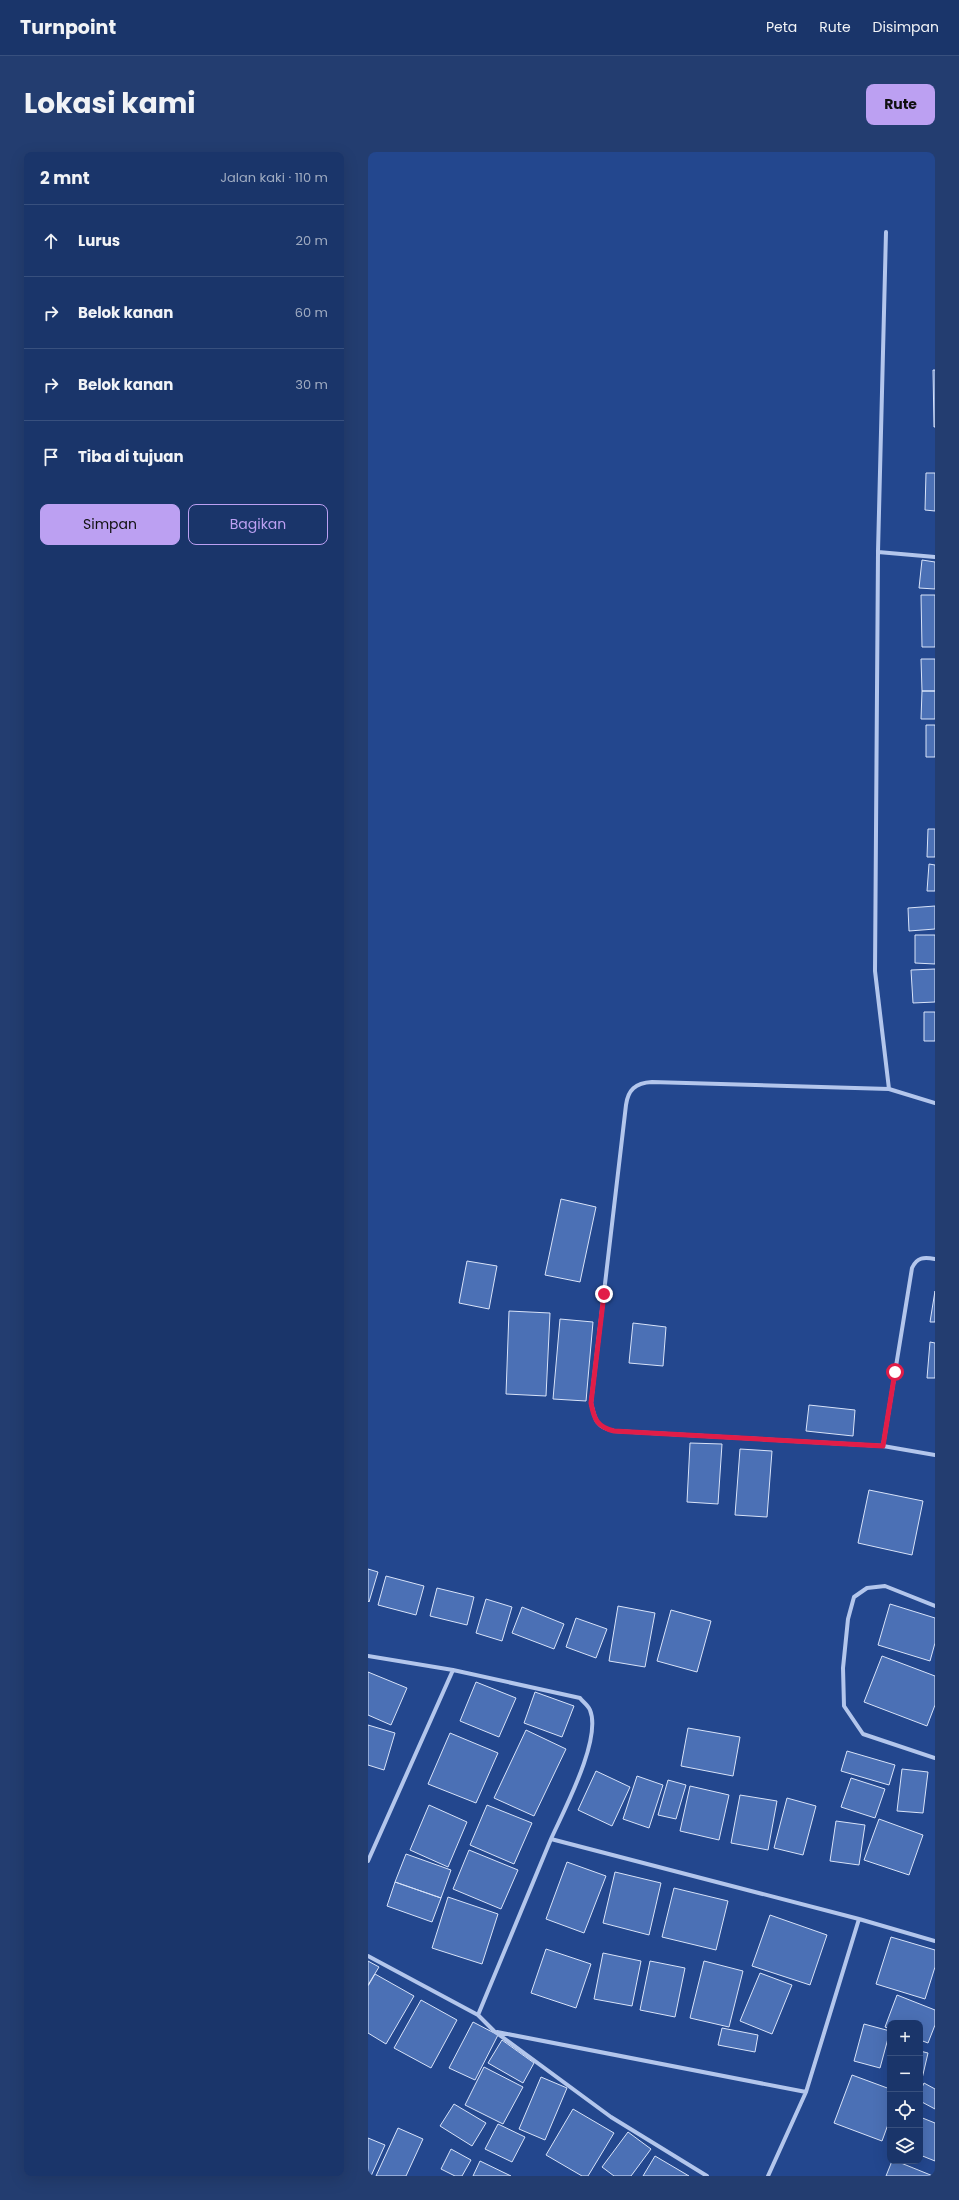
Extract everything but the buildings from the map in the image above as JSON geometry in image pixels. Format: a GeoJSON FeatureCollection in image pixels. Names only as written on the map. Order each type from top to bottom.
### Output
{"type":"FeatureCollection","features":[{"type":"Feature","properties":{"kind":"street"},"geometry":{"type":"LineString","coordinates":[[886,232],[878,552],[875,971],[889,1089]]}},
{"type":"Feature","properties":{"kind":"street"},"geometry":{"type":"LineString","coordinates":[[878,552],[935,557]]}},
{"type":"Feature","properties":{"kind":"street"},"geometry":{"type":"LineString","coordinates":[[935,1103],[889,1089],[652,1082],[643,1082],[634,1086],[627,1094],[591,1403],[594,1418],[602,1428],[614,1431],[883,1446],[935,1455]]}},
{"type":"Feature","properties":{"kind":"street"},"geometry":{"type":"LineString","coordinates":[[883,1446],[912,1268],[915,1261],[920,1258],[935,1259]]}},
{"type":"Feature","properties":{"kind":"street"},"geometry":{"type":"LineString","coordinates":[[935,1606],[885,1586],[867,1588],[854,1597],[848,1619],[843,1668],[844,1706],[863,1734],[935,1758]]}},
{"type":"Feature","properties":{"kind":"street"},"geometry":{"type":"LineString","coordinates":[[368,1656],[453,1670],[580,1698],[590,1708],[593,1719],[593,1732],[586,1757],[478,2015]]}},
{"type":"Feature","properties":{"kind":"street"},"geometry":{"type":"LineString","coordinates":[[368,1861],[453,1670]]}},
{"type":"Feature","properties":{"kind":"street"},"geometry":{"type":"LineString","coordinates":[[551,1839],[859,1918],[935,1941]]}},
{"type":"Feature","properties":{"kind":"street"},"geometry":{"type":"LineString","coordinates":[[768,2176],[806,2092],[859,1918]]}},
{"type":"Feature","properties":{"kind":"street"},"geometry":{"type":"LineString","coordinates":[[368,1956],[478,2015],[494,2031],[611,2116],[707,2176]]}},
{"type":"Feature","properties":{"kind":"street"},"geometry":{"type":"LineString","coordinates":[[494,2031],[806,2092]]}},
{"type":"Feature","properties":{"kind":"route"},"geometry":{"type":"LineString","coordinates":[[604,1294],[591,1403],[594,1418],[602,1428],[614,1431],[883,1446],[895,1372]]}}]}
